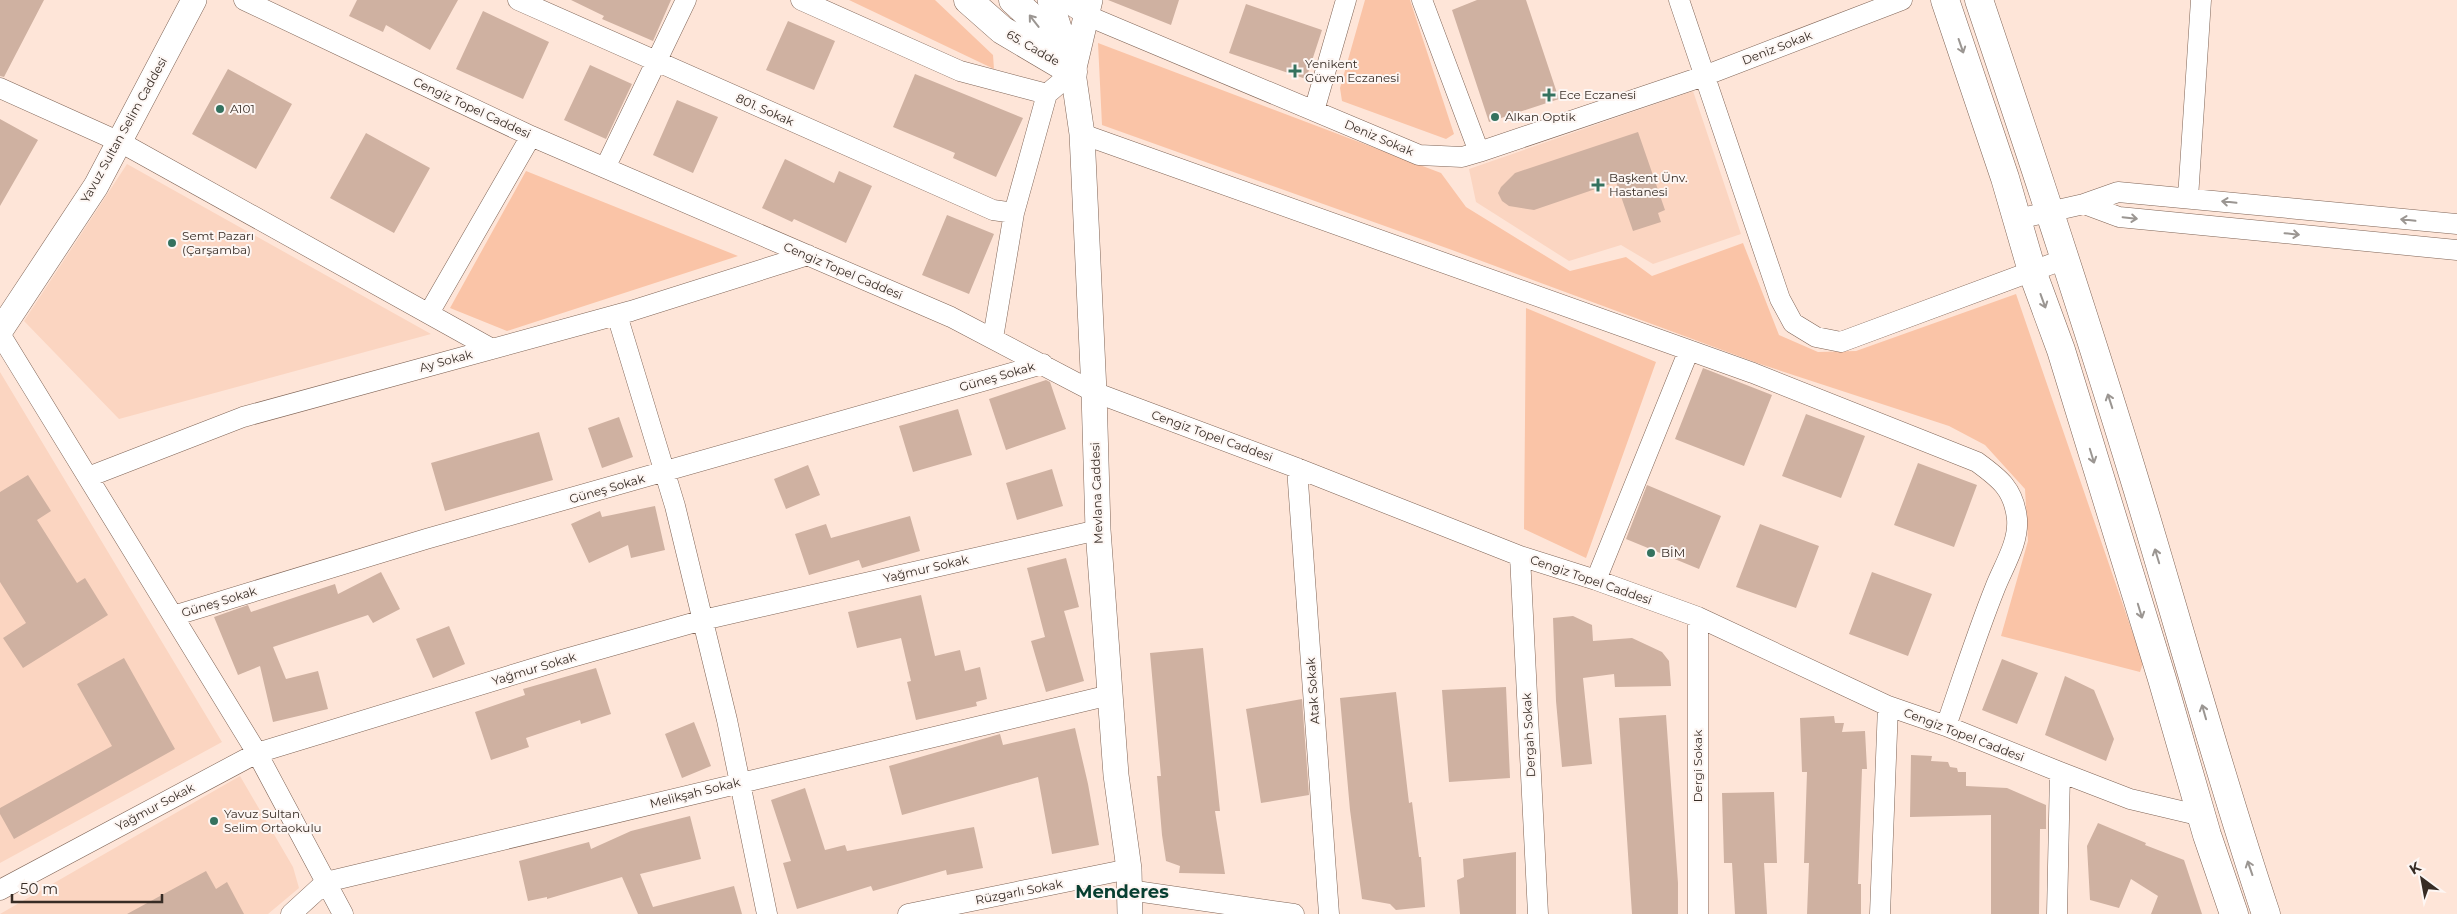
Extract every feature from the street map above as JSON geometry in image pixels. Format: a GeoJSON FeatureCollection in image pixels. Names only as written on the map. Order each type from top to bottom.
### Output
{"type":"FeatureCollection","features":[{"type":"Feature","properties":{"kind":"main road","name":"65. Cadde"},"geometry":{"type":"LineString","coordinates":[[968,0],[1002,30],[1073,72]]}},
{"type":"Feature","properties":{"kind":"main road","name":"65. Cadde"},"geometry":{"type":"LineString","coordinates":[[1013,0],[1028,14],[1073,72]]}},
{"type":"Feature","properties":{"kind":"main road"},"geometry":{"type":"LineString","coordinates":[[1946,0],[2006,178],[2032,271],[2061,350],[2202,817],[2234,914]]}},
{"type":"Feature","properties":{"kind":"main road"},"geometry":{"type":"LineString","coordinates":[[1979,0],[2050,211],[2134,479],[2227,792],[2266,914]]}},
{"type":"Feature","properties":{"kind":"main road"},"geometry":{"type":"LineString","coordinates":[[2202,817],[2227,792]]}},
{"type":"Feature","properties":{"kind":"main road"},"geometry":{"type":"LineString","coordinates":[[2202,817],[2238,828]]}},
{"type":"Feature","properties":{"kind":"street","name":"Yavuz Sultan Selim Caddesi"},"geometry":{"type":"LineString","coordinates":[[0,333],[96,186],[194,0]]}},
{"type":"Feature","properties":{"kind":"street","name":"Cengiz Topel Caddesi"},"geometry":{"type":"LineString","coordinates":[[244,0],[531,136],[951,317],[1094,392],[1297,468],[1520,556],[1596,580],[1698,617],[1888,706],[1946,726],[2130,799],[2202,817]]}},
{"type":"Feature","properties":{"kind":"street","name":"801. Sokak"},"geometry":{"type":"LineString","coordinates":[[518,0],[994,210],[1014,213]]}},
{"type":"Feature","properties":{"kind":"street"},"geometry":{"type":"LineString","coordinates":[[605,168],[686,0]]}},
{"type":"Feature","properties":{"kind":"street"},"geometry":{"type":"LineString","coordinates":[[802,0],[960,71],[1047,94]]}},
{"type":"Feature","properties":{"kind":"street"},"geometry":{"type":"LineString","coordinates":[[1050,0],[1073,72]]}},
{"type":"Feature","properties":{"kind":"street","name":"Deniz Sokak"},"geometry":{"type":"LineString","coordinates":[[1063,0],[1089,8],[1314,111],[1419,155],[1462,157],[1704,76],[1902,0]]}},
{"type":"Feature","properties":{"kind":"street"},"geometry":{"type":"LineString","coordinates":[[1314,111],[1346,0]]}},
{"type":"Feature","properties":{"kind":"street"},"geometry":{"type":"LineString","coordinates":[[1422,0],[1478,152]]}},
{"type":"Feature","properties":{"kind":"street"},"geometry":{"type":"LineString","coordinates":[[1679,0],[1780,299],[1793,323],[1816,337],[1841,342],[2065,259]]}},
{"type":"Feature","properties":{"kind":"street"},"geometry":{"type":"LineString","coordinates":[[2188,198],[2201,0]]}},
{"type":"Feature","properties":{"kind":"street"},"geometry":{"type":"LineString","coordinates":[[993,338],[1014,213],[1047,94],[1073,72],[1089,8]]}},
{"type":"Feature","properties":{"kind":"street","name":"Mevlana Caddesi"},"geometry":{"type":"LineString","coordinates":[[1073,72],[1082,134],[1094,392],[1098,530],[1116,775],[1129,891]]}},
{"type":"Feature","properties":{"kind":"street"},"geometry":{"type":"LineString","coordinates":[[0,88],[120,142],[492,349]]}},
{"type":"Feature","properties":{"kind":"street"},"geometry":{"type":"LineString","coordinates":[[1082,134],[1689,350],[1977,462],[2001,480],[2011,498],[2017,520],[2013,547],[1995,588],[1946,726]]}},
{"type":"Feature","properties":{"kind":"street"},"geometry":{"type":"LineString","coordinates":[[429,313],[531,136]]}},
{"type":"Feature","properties":{"kind":"street"},"geometry":{"type":"LineString","coordinates":[[2017,219],[2084,204],[2118,192],[2457,224]]}},
{"type":"Feature","properties":{"kind":"street"},"geometry":{"type":"LineString","coordinates":[[2084,204],[2119,217],[2457,250]]}},
{"type":"Feature","properties":{"kind":"street","name":"Ay Sokak"},"geometry":{"type":"LineString","coordinates":[[88,477],[243,417],[617,315],[808,255]]}},
{"type":"Feature","properties":{"kind":"street"},"geometry":{"type":"LineString","coordinates":[[617,315],[665,473],[703,620],[740,782],[767,914]]}},
{"type":"Feature","properties":{"kind":"street"},"geometry":{"type":"LineString","coordinates":[[0,333],[257,753],[343,914]]}},
{"type":"Feature","properties":{"kind":"street"},"geometry":{"type":"LineString","coordinates":[[1596,580],[1689,350]]}},
{"type":"Feature","properties":{"kind":"street","name":"Güneş Sokak"},"geometry":{"type":"LineString","coordinates":[[173,616],[426,539],[665,473],[1043,364]]}},
{"type":"Feature","properties":{"kind":"street","name":"Atak Sokak"},"geometry":{"type":"LineString","coordinates":[[1297,468],[1329,914]]}},
{"type":"Feature","properties":{"kind":"street","name":"Yağmur Sokak"},"geometry":{"type":"LineString","coordinates":[[0,890],[257,753],[558,661],[703,620],[1098,530]]}},
{"type":"Feature","properties":{"kind":"street","name":"Dergah Sokak"},"geometry":{"type":"LineString","coordinates":[[1520,556],[1538,914]]}},
{"type":"Feature","properties":{"kind":"street","name":"Dergi Sokak"},"geometry":{"type":"LineString","coordinates":[[1698,617],[1698,914]]}},
{"type":"Feature","properties":{"kind":"street","name":"Melikşah Sokak"},"geometry":{"type":"LineString","coordinates":[[291,914],[326,882],[1110,695]]}},
{"type":"Feature","properties":{"kind":"street"},"geometry":{"type":"LineString","coordinates":[[1880,914],[1888,706]]}},
{"type":"Feature","properties":{"kind":"street"},"geometry":{"type":"LineString","coordinates":[[2057,914],[2060,772]]}},
{"type":"Feature","properties":{"kind":"street","name":"Rüzgarlı Sokak"},"geometry":{"type":"LineString","coordinates":[[908,914],[1129,891],[1294,914]]}},
{"type":"Feature","properties":{"kind":"shaded area"},"geometry":{"type":"Polygon","coordinates":[[[849,0],[935,0],[993,55],[994,69],[849,0]]]}},
{"type":"Feature","properties":{"kind":"shaded area"},"geometry":{"type":"Polygon","coordinates":[[[1365,0],[1410,0],[1454,134],[1446,139],[1342,101],[1340,88],[1365,0]]]}},
{"type":"Feature","properties":{"kind":"shaded area"},"geometry":{"type":"Polygon","coordinates":[[[1098,43],[1441,173],[1466,207],[1570,271],[1626,257],[1652,276],[1743,243],[1779,335],[1818,352],[1856,351],[2016,294],[2143,663],[2140,672],[2001,636],[2028,541],[2025,489],[1985,445],[1949,426],[1760,364],[1452,250],[1102,125],[1098,43]]]}},
{"type":"Feature","properties":{"kind":"shaded area","name":"Başkent Ünv. Hastanesi"},"geometry":{"type":"Polygon","coordinates":[[[1693,91],[1741,234],[1653,264],[1621,245],[1569,261],[1476,202],[1469,169],[1693,91]]]}},
{"type":"Feature","properties":{"kind":"shaded area","name":"Semt Pazarı (Çarşamba)"},"geometry":{"type":"Polygon","coordinates":[[[127,164],[431,334],[119,419],[24,321],[127,164]]]}},
{"type":"Feature","properties":{"kind":"shaded area"},"geometry":{"type":"Polygon","coordinates":[[[526,171],[738,256],[507,331],[450,308],[526,171]]]}},
{"type":"Feature","properties":{"kind":"shaded area"},"geometry":{"type":"Polygon","coordinates":[[[1526,308],[1656,362],[1586,558],[1524,529],[1526,308]]]}},
{"type":"Feature","properties":{"kind":"shaded area"},"geometry":{"type":"Polygon","coordinates":[[[0,372],[222,742],[0,863],[0,372]]]}},
{"type":"Feature","properties":{"kind":"shaded area","name":"Yavuz Sultan Selim Ortaokulu"},"geometry":{"type":"Polygon","coordinates":[[[240,776],[293,867],[299,888],[268,914],[0,914],[240,776]]]}},
{"type":"Feature","properties":{"kind":"building"},"geometry":{"type":"Polygon","coordinates":[[[0,0],[44,0],[4,77],[0,76],[0,0]]]}},
{"type":"Feature","properties":{"kind":"building"},"geometry":{"type":"Polygon","coordinates":[[[357,0],[458,0],[430,50],[386,25],[383,32],[349,16],[357,0]]]}},
{"type":"Feature","properties":{"kind":"building"},"geometry":{"type":"Polygon","coordinates":[[[571,0],[671,0],[653,41],[602,19],[604,16],[571,0]]]}},
{"type":"Feature","properties":{"kind":"building"},"geometry":{"type":"Polygon","coordinates":[[[1108,0],[1179,0],[1171,25],[1108,0]]]}},
{"type":"Feature","properties":{"kind":"building"},"geometry":{"type":"Polygon","coordinates":[[[1477,0],[1526,0],[1559,99],[1489,122],[1452,10],[1477,0]]]}},
{"type":"Feature","properties":{"kind":"building"},"geometry":{"type":"Polygon","coordinates":[[[1246,4],[1322,30],[1306,79],[1229,53],[1246,4]]]}},
{"type":"Feature","properties":{"kind":"building"},"geometry":{"type":"Polygon","coordinates":[[[483,11],[549,42],[523,99],[456,69],[483,11]]]}},
{"type":"Feature","properties":{"kind":"building"},"geometry":{"type":"Polygon","coordinates":[[[788,21],[835,41],[814,90],[766,70],[788,21]]]}},
{"type":"Feature","properties":{"kind":"building"},"geometry":{"type":"Polygon","coordinates":[[[590,65],[632,84],[606,139],[564,120],[590,65]]]}},
{"type":"Feature","properties":{"kind":"building"},"geometry":{"type":"Polygon","coordinates":[[[228,69],[292,104],[256,169],[192,134],[228,69]]]}},
{"type":"Feature","properties":{"kind":"building"},"geometry":{"type":"Polygon","coordinates":[[[915,74],[1023,118],[996,177],[953,158],[955,153],[893,127],[915,74]]]}},
{"type":"Feature","properties":{"kind":"building"},"geometry":{"type":"Polygon","coordinates":[[[677,100],[718,117],[693,173],[653,155],[677,100]]]}},
{"type":"Feature","properties":{"kind":"building"},"geometry":{"type":"Polygon","coordinates":[[[0,119],[38,140],[0,206],[0,119]]]}},
{"type":"Feature","properties":{"kind":"building"},"geometry":{"type":"Polygon","coordinates":[[[1638,132],[1665,210],[1658,213],[1661,222],[1633,231],[1616,182],[1534,210],[1509,206],[1502,201],[1498,193],[1501,187],[1515,173],[1638,132]]]}},
{"type":"Feature","properties":{"kind":"building"},"geometry":{"type":"Polygon","coordinates":[[[366,133],[430,168],[394,233],[330,198],[366,133]]]}},
{"type":"Feature","properties":{"kind":"building"},"geometry":{"type":"Polygon","coordinates":[[[785,159],[834,183],[839,171],[872,186],[846,243],[794,219],[792,222],[762,208],[785,159]]]}},
{"type":"Feature","properties":{"kind":"building"},"geometry":{"type":"Polygon","coordinates":[[[947,215],[994,234],[969,294],[922,275],[947,215]]]}},
{"type":"Feature","properties":{"kind":"building"},"geometry":{"type":"Polygon","coordinates":[[[1703,368],[1772,395],[1744,466],[1675,439],[1703,368]]]}},
{"type":"Feature","properties":{"kind":"building"},"geometry":{"type":"Polygon","coordinates":[[[1046,380],[1050,382],[1066,429],[1006,450],[989,399],[1046,380]]]}},
{"type":"Feature","properties":{"kind":"building"},"geometry":{"type":"Polygon","coordinates":[[[958,409],[972,455],[913,472],[899,426],[958,409]]]}},
{"type":"Feature","properties":{"kind":"building"},"geometry":{"type":"Polygon","coordinates":[[[1806,414],[1865,436],[1841,498],[1782,476],[1806,414]]]}},
{"type":"Feature","properties":{"kind":"building"},"geometry":{"type":"Polygon","coordinates":[[[619,417],[633,457],[602,468],[588,428],[619,417]]]}},
{"type":"Feature","properties":{"kind":"building"},"geometry":{"type":"Polygon","coordinates":[[[539,432],[553,480],[445,511],[431,463],[539,432]]]}},
{"type":"Feature","properties":{"kind":"building"},"geometry":{"type":"Polygon","coordinates":[[[1918,463],[1977,485],[1954,547],[1894,525],[1918,463]]]}},
{"type":"Feature","properties":{"kind":"building"},"geometry":{"type":"Polygon","coordinates":[[[808,465],[820,495],[786,509],[774,479],[808,465]]]}},
{"type":"Feature","properties":{"kind":"building"},"geometry":{"type":"Polygon","coordinates":[[[1052,469],[1063,506],[1017,520],[1006,483],[1052,469]]]}},
{"type":"Feature","properties":{"kind":"building"},"geometry":{"type":"Polygon","coordinates":[[[28,475],[51,511],[37,520],[77,583],[85,578],[108,615],[23,668],[3,638],[26,623],[0,582],[0,492],[28,475]]]}},
{"type":"Feature","properties":{"kind":"building"},"geometry":{"type":"Polygon","coordinates":[[[1647,485],[1721,516],[1699,569],[1626,539],[1647,485]]]}},
{"type":"Feature","properties":{"kind":"building"},"geometry":{"type":"Polygon","coordinates":[[[655,506],[665,550],[631,558],[628,545],[589,563],[571,524],[600,511],[602,517],[655,506]]]}},
{"type":"Feature","properties":{"kind":"building"},"geometry":{"type":"Polygon","coordinates":[[[910,516],[920,551],[862,568],[859,560],[809,575],[795,534],[826,524],[831,538],[910,516]]]}},
{"type":"Feature","properties":{"kind":"building"},"geometry":{"type":"Polygon","coordinates":[[[1760,524],[1819,546],[1796,608],[1736,587],[1760,524]]]}},
{"type":"Feature","properties":{"kind":"building"},"geometry":{"type":"Polygon","coordinates":[[[1066,558],[1079,607],[1064,611],[1084,681],[1046,692],[1031,641],[1045,637],[1027,568],[1066,558]]]}},
{"type":"Feature","properties":{"kind":"building"},"geometry":{"type":"Polygon","coordinates":[[[381,572],[400,609],[373,623],[368,615],[273,647],[286,679],[318,671],[328,709],[273,722],[260,666],[238,675],[214,617],[248,605],[251,612],[335,584],[338,594],[381,572]]]}},
{"type":"Feature","properties":{"kind":"building"},"geometry":{"type":"Polygon","coordinates":[[[1872,572],[1932,594],[1908,656],[1849,634],[1872,572]]]}},
{"type":"Feature","properties":{"kind":"building"},"geometry":{"type":"Polygon","coordinates":[[[921,595],[935,656],[960,650],[965,671],[980,667],[987,699],[976,702],[977,706],[916,720],[907,682],[911,681],[901,638],[857,648],[848,612],[921,595]]]}},
{"type":"Feature","properties":{"kind":"building"},"geometry":{"type":"Polygon","coordinates":[[[1573,616],[1592,625],[1593,641],[1632,638],[1662,652],[1669,661],[1671,686],[1615,687],[1614,674],[1583,678],[1592,764],[1562,767],[1556,701],[1553,618],[1573,616]]]}},
{"type":"Feature","properties":{"kind":"building"},"geometry":{"type":"Polygon","coordinates":[[[449,626],[465,664],[433,678],[416,639],[449,626]]]}},
{"type":"Feature","properties":{"kind":"building"},"geometry":{"type":"Polygon","coordinates":[[[1203,648],[1220,811],[1215,811],[1225,874],[1179,873],[1180,866],[1166,861],[1162,835],[1157,776],[1161,776],[1150,653],[1203,648]]]}},
{"type":"Feature","properties":{"kind":"building"},"geometry":{"type":"Polygon","coordinates":[[[124,658],[175,749],[14,839],[0,814],[0,808],[112,746],[77,684],[124,658]]]}},
{"type":"Feature","properties":{"kind":"building"},"geometry":{"type":"Polygon","coordinates":[[[2002,659],[2038,673],[2017,724],[1982,710],[2002,659]]]}},
{"type":"Feature","properties":{"kind":"building"},"geometry":{"type":"Polygon","coordinates":[[[596,668],[611,714],[581,724],[580,720],[526,738],[529,747],[491,760],[475,712],[525,695],[523,689],[596,668]]]}},
{"type":"Feature","properties":{"kind":"building"},"geometry":{"type":"Polygon","coordinates":[[[2065,676],[2094,690],[2114,739],[2106,761],[2045,735],[2065,676]]]}},
{"type":"Feature","properties":{"kind":"building"},"geometry":{"type":"Polygon","coordinates":[[[1506,687],[1510,778],[1449,782],[1442,690],[1506,687]]]}},
{"type":"Feature","properties":{"kind":"building"},"geometry":{"type":"Polygon","coordinates":[[[1396,692],[1409,803],[1412,802],[1419,857],[1421,857],[1425,907],[1396,910],[1390,904],[1362,899],[1350,810],[1340,698],[1396,692]]]}},
{"type":"Feature","properties":{"kind":"building"},"geometry":{"type":"Polygon","coordinates":[[[1302,699],[1309,795],[1261,803],[1246,709],[1302,699]]]}},
{"type":"Feature","properties":{"kind":"building"},"geometry":{"type":"Polygon","coordinates":[[[1666,715],[1678,883],[1678,914],[1632,914],[1619,718],[1666,715]]]}},
{"type":"Feature","properties":{"kind":"building"},"geometry":{"type":"Polygon","coordinates":[[[1834,716],[1835,723],[1844,723],[1842,732],[1865,731],[1867,769],[1862,769],[1858,884],[1861,884],[1861,914],[1807,914],[1809,863],[1804,863],[1807,772],[1802,772],[1800,718],[1834,716]]]}},
{"type":"Feature","properties":{"kind":"building"},"geometry":{"type":"Polygon","coordinates":[[[694,722],[711,766],[682,778],[665,734],[694,722]]]}},
{"type":"Feature","properties":{"kind":"building"},"geometry":{"type":"Polygon","coordinates":[[[1075,728],[1099,845],[1052,854],[1038,777],[902,815],[889,766],[1000,734],[1003,745],[1075,728]]]}},
{"type":"Feature","properties":{"kind":"building"},"geometry":{"type":"Polygon","coordinates":[[[1911,755],[1932,756],[1931,761],[1948,762],[1950,767],[1957,768],[1958,772],[1966,772],[1966,786],[2007,788],[2046,805],[2046,829],[2040,829],[2039,914],[1991,914],[1991,815],[1910,817],[1911,755]]]}},
{"type":"Feature","properties":{"kind":"building"},"geometry":{"type":"Polygon","coordinates":[[[805,788],[825,850],[845,845],[847,851],[974,827],[983,868],[947,875],[946,870],[873,891],[871,886],[797,909],[783,863],[791,861],[771,800],[805,788]]]}},
{"type":"Feature","properties":{"kind":"building"},"geometry":{"type":"Polygon","coordinates":[[[1774,792],[1777,863],[1764,863],[1767,914],[1735,914],[1732,863],[1724,863],[1722,793],[1774,792]]]}},
{"type":"Feature","properties":{"kind":"building"},"geometry":{"type":"Polygon","coordinates":[[[690,816],[701,859],[640,874],[653,907],[734,886],[742,914],[638,914],[622,877],[547,899],[547,897],[528,901],[519,861],[589,842],[591,849],[631,831],[690,816]]]}},
{"type":"Feature","properties":{"kind":"building"},"geometry":{"type":"Polygon","coordinates":[[[2098,823],[2146,843],[2145,845],[2184,860],[2202,914],[2151,914],[2158,896],[2131,879],[2119,908],[2090,900],[2087,846],[2098,823]]]}},
{"type":"Feature","properties":{"kind":"building"},"geometry":{"type":"Polygon","coordinates":[[[1516,852],[1516,914],[1460,914],[1457,880],[1464,877],[1463,859],[1516,852]]]}},
{"type":"Feature","properties":{"kind":"building"},"geometry":{"type":"Polygon","coordinates":[[[206,871],[216,889],[227,882],[244,914],[127,914],[206,871]]]}},
{"type":"Feature","properties":{"kind":"place","name":"Yenikent Güven Eczanesi"},"geometry":{"type":"Point","coordinates":[1295,71]}},
{"type":"Feature","properties":{"kind":"place","name":"Ece Eczanesi"},"geometry":{"type":"Point","coordinates":[1549,95]}},
{"type":"Feature","properties":{"kind":"place","name":"A101"},"geometry":{"type":"Point","coordinates":[220,109]}},
{"type":"Feature","properties":{"kind":"place","name":"Alkan Optik"},"geometry":{"type":"Point","coordinates":[1495,117]}},
{"type":"Feature","properties":{"kind":"place","name":"Başkent Ünv. Hastanesi"},"geometry":{"type":"Point","coordinates":[1598,185]}},
{"type":"Feature","properties":{"kind":"place","name":"Semt Pazarı (Çarşamba)"},"geometry":{"type":"Point","coordinates":[172,243]}},
{"type":"Feature","properties":{"kind":"place","name":"BİM"},"geometry":{"type":"Point","coordinates":[1651,553]}},
{"type":"Feature","properties":{"kind":"place","name":"Yavuz Sultan Selim Ortaokulu"},"geometry":{"type":"Point","coordinates":[214,821]}},
{"type":"Feature","properties":{"kind":"district","name":"Menderes"},"geometry":{"type":"Point","coordinates":[1122,892]}}]}
